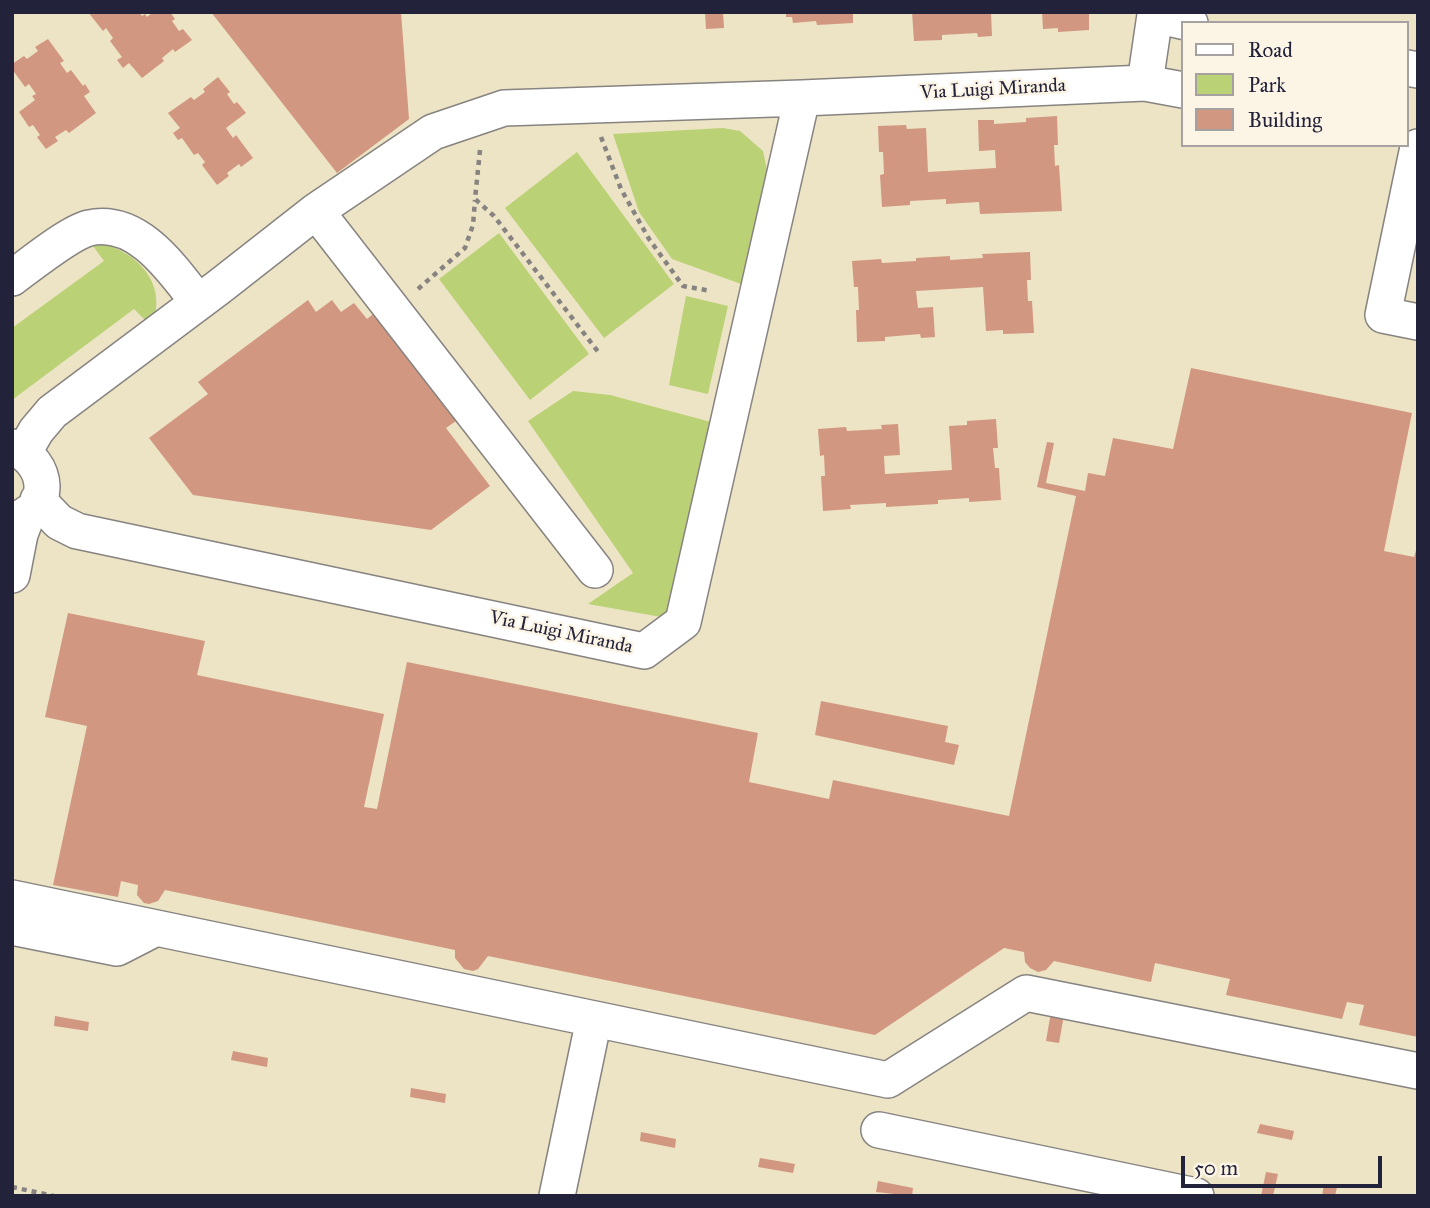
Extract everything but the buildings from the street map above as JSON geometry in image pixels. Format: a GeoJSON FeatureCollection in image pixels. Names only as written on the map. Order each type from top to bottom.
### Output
{"type":"FeatureCollection","features":[{"type":"Feature","properties":{"kind":"street"},"geometry":{"type":"LineString","coordinates":[[1145,83],[1155,14],[1182,21]]}},
{"type":"Feature","properties":{"kind":"street","name":"Via Luigi Miranda"},"geometry":{"type":"LineString","coordinates":[[18,450],[51,412],[316,211],[433,132],[504,108],[1145,83],[1182,90]]}},
{"type":"Feature","properties":{"kind":"street","name":"Via Luigi Miranda"},"geometry":{"type":"LineString","coordinates":[[26,511],[76,531],[644,650],[683,622],[802,98]]}},
{"type":"Feature","properties":{"kind":"street"},"geometry":{"type":"LineString","coordinates":[[1418,147],[1405,269],[1383,315],[1418,322]]}},
{"type":"Feature","properties":{"kind":"street"},"geometry":{"type":"LineString","coordinates":[[316,211],[595,570]]}},
{"type":"Feature","properties":{"kind":"street"},"geometry":{"type":"LineString","coordinates":[[12,278],[72,236],[89,228],[117,228],[144,240],[169,265],[198,302]]}},
{"type":"Feature","properties":{"kind":"street"},"geometry":{"type":"LineString","coordinates":[[12,575],[26,511],[42,478],[39,468],[18,450]]}},
{"type":"Feature","properties":{"kind":"street"},"geometry":{"type":"LineString","coordinates":[[12,898],[888,1080],[1026,993],[1418,1071]]}},
{"type":"Feature","properties":{"kind":"street"},"geometry":{"type":"LineString","coordinates":[[12,928],[117,948],[156,928]]}},
{"type":"Feature","properties":{"kind":"street"},"geometry":{"type":"LineString","coordinates":[[557,1196],[594,1019]]}},
{"type":"Feature","properties":{"kind":"street"},"geometry":{"type":"LineString","coordinates":[[879,1130],[1196,1196]]}},
{"type":"Feature","properties":{"kind":"path"},"geometry":{"type":"LineString","coordinates":[[601,137],[621,189],[649,239],[683,286],[711,291]]}},
{"type":"Feature","properties":{"kind":"path"},"geometry":{"type":"LineString","coordinates":[[418,289],[465,248],[472,225],[480,150]]}},
{"type":"Feature","properties":{"kind":"path"},"geometry":{"type":"LineString","coordinates":[[475,199],[494,216],[599,353]]}},
{"type":"Feature","properties":{"kind":"path"},"geometry":{"type":"LineString","coordinates":[[12,1187],[54,1196]]}},
{"type":"Feature","properties":{"kind":"green space"},"geometry":{"type":"Polygon","coordinates":[[[723,128],[740,131],[763,151],[767,170],[741,284],[672,259],[639,212],[613,134],[723,128]]]}},
{"type":"Feature","properties":{"kind":"green space"},"geometry":{"type":"Polygon","coordinates":[[[577,152],[674,284],[604,338],[505,208],[577,152]]]}},
{"type":"Feature","properties":{"kind":"green space"},"geometry":{"type":"Polygon","coordinates":[[[499,233],[589,354],[530,400],[439,279],[499,233]]]}},
{"type":"Feature","properties":{"kind":"green space"},"geometry":{"type":"Polygon","coordinates":[[[102,244],[137,261],[152,281],[156,305],[154,319],[148,323],[134,309],[12,400],[12,328],[104,261],[93,246],[102,244]]]}},
{"type":"Feature","properties":{"kind":"green space"},"geometry":{"type":"Polygon","coordinates":[[[686,296],[728,306],[708,394],[669,385],[686,296]]]}},
{"type":"Feature","properties":{"kind":"green space"},"geometry":{"type":"Polygon","coordinates":[[[573,391],[610,395],[711,422],[667,618],[588,604],[633,573],[528,421],[573,391]]]}}]}
